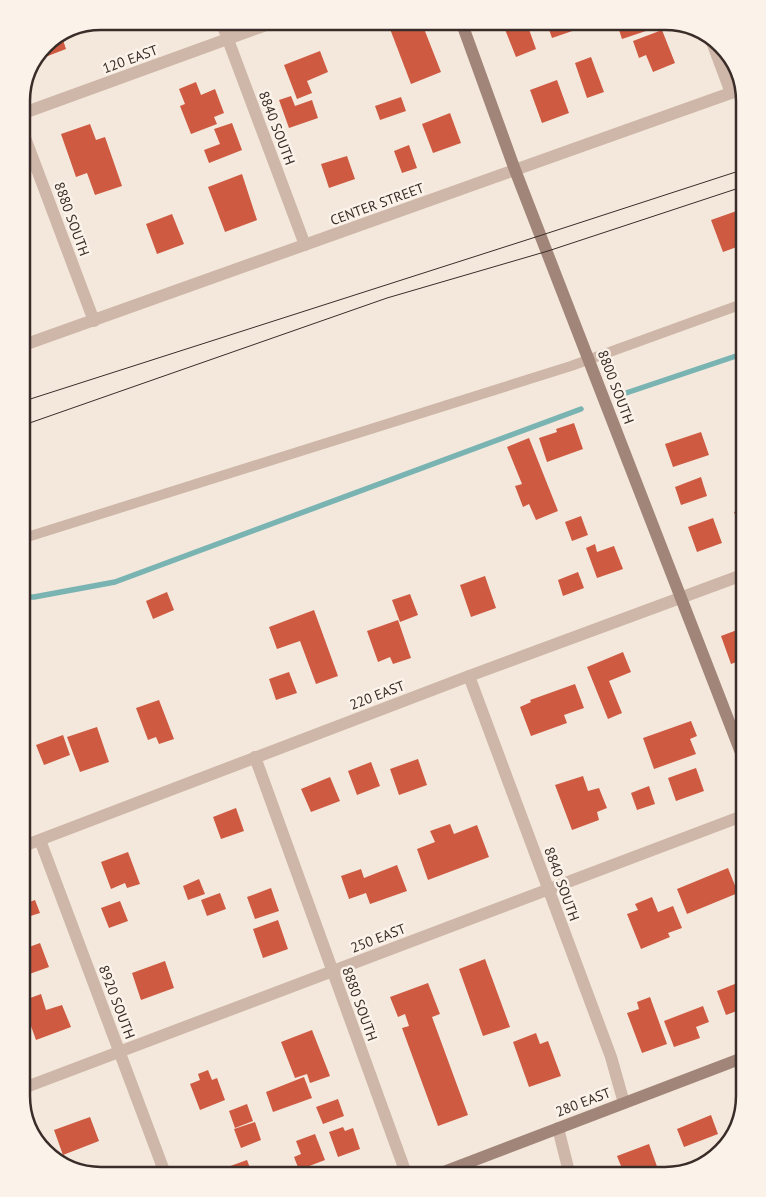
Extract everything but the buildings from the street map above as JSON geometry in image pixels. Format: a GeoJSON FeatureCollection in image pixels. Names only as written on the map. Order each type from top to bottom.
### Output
{"type":"FeatureCollection","features":[{"type":"Feature","properties":{"kind":"street","name":"8840 SOUTH"},"geometry":{"type":"LineString","coordinates":[[224,30],[305,245]]}},
{"type":"Feature","properties":{"kind":"street","name":"120 EAST"},"geometry":{"type":"LineString","coordinates":[[30,111],[254,30]]}},
{"type":"Feature","properties":{"kind":"street","name":"8800 SOUTH"},"geometry":{"type":"LineString","coordinates":[[464,30],[515,170],[736,740]]}},
{"type":"Feature","properties":{"kind":"street"},"geometry":{"type":"LineString","coordinates":[[719,55],[735,88]]}},
{"type":"Feature","properties":{"kind":"street","name":"CENTER STREET"},"geometry":{"type":"LineString","coordinates":[[30,343],[735,91]]}},
{"type":"Feature","properties":{"kind":"street","name":"8880 SOUTH"},"geometry":{"type":"LineString","coordinates":[[30,151],[94,321]]}},
{"type":"Feature","properties":{"kind":"street","name":"220 EAST"},"geometry":{"type":"LineString","coordinates":[[30,844],[469,676],[736,577]]}},
{"type":"Feature","properties":{"kind":"street","name":"8840 SOUTH"},"geometry":{"type":"LineString","coordinates":[[469,676],[611,1057],[624,1103]]}},
{"type":"Feature","properties":{"kind":"street","name":"8880 SOUTH"},"geometry":{"type":"LineString","coordinates":[[255,758],[404,1167]]}},
{"type":"Feature","properties":{"kind":"street","name":"250 EAST"},"geometry":{"type":"LineString","coordinates":[[30,1086],[736,818]]}},
{"type":"Feature","properties":{"kind":"street","name":"8920 SOUTH"},"geometry":{"type":"LineString","coordinates":[[40,840],[163,1167]]}},
{"type":"Feature","properties":{"kind":"street","name":"280 EAST"},"geometry":{"type":"LineString","coordinates":[[456,1167],[736,1060]]}},
{"type":"Feature","properties":{"kind":"street"},"geometry":{"type":"LineString","coordinates":[[558,1128],[568,1167]]}},
{"type":"Feature","properties":{"kind":"lane"},"geometry":{"type":"LineString","coordinates":[[30,536],[589,360],[736,305]]}},
{"type":"Feature","properties":{"kind":"waterway"},"geometry":{"type":"LineString","coordinates":[[626,393],[736,356]]}},
{"type":"Feature","properties":{"kind":"waterway"},"geometry":{"type":"LineString","coordinates":[[30,597],[115,582],[581,409]]}},
{"type":"Feature","properties":{"kind":"tram line"},"geometry":{"type":"LineString","coordinates":[[30,399],[736,172]]}},
{"type":"Feature","properties":{"kind":"tram line"},"geometry":{"type":"LineString","coordinates":[[30,423],[387,298],[548,251],[736,189]]}}]}
